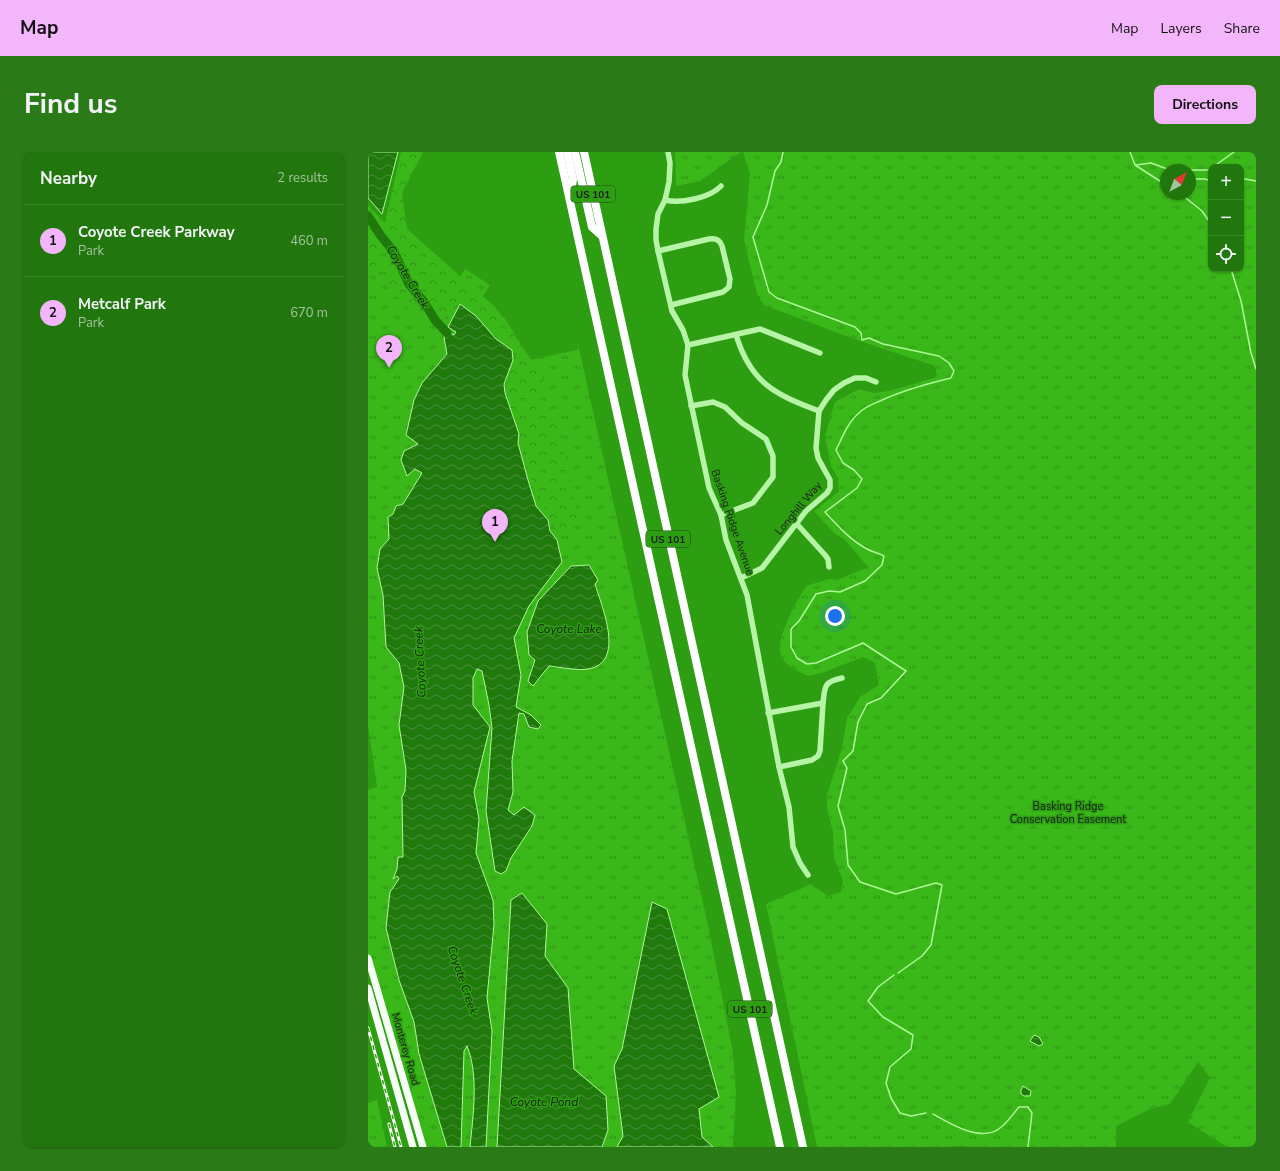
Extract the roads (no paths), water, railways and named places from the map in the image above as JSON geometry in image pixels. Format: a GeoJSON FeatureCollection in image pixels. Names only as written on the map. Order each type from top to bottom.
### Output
{"type":"FeatureCollection","features":[{"type":"Feature","properties":{"kind":"highway","name":"US 101"},"geometry":{"type":"LineString","coordinates":[[559,152],[780,1147]]}},
{"type":"Feature","properties":{"kind":"highway"},"geometry":{"type":"LineString","coordinates":[[567,152],[573,179],[570,199]]}},
{"type":"Feature","properties":{"kind":"highway"},"geometry":{"type":"LineString","coordinates":[[574,152],[592,227],[602,236]]}},
{"type":"Feature","properties":{"kind":"highway","name":"US 101"},"geometry":{"type":"LineString","coordinates":[[584,152],[803,1147]]}},
{"type":"Feature","properties":{"kind":"main road","name":"Monterey Road"},"geometry":{"type":"LineString","coordinates":[[368,958],[423,1147]]}},
{"type":"Feature","properties":{"kind":"main road","name":"Monterey Road"},"geometry":{"type":"LineString","coordinates":[[368,988],[413,1147]]}},
{"type":"Feature","properties":{"kind":"street","name":"Basking Ridge Avenue"},"geometry":{"type":"LineString","coordinates":[[668,152],[670,172],[665,200],[658,214],[656,229],[658,251],[671,305],[675,317],[686,337],[688,345],[685,375],[709,488],[721,515],[726,540],[747,595],[768,713],[789,807],[793,847],[800,863],[808,875]]}},
{"type":"Feature","properties":{"kind":"street"},"geometry":{"type":"LineString","coordinates":[[665,200],[682,201],[709,195],[721,186]]}},
{"type":"Feature","properties":{"kind":"street"},"geometry":{"type":"LineString","coordinates":[[658,251],[713,239],[721,243],[727,266],[730,284],[727,290],[671,305]]}},
{"type":"Feature","properties":{"kind":"street"},"geometry":{"type":"LineString","coordinates":[[688,345],[757,329],[763,330],[820,353]]}},
{"type":"Feature","properties":{"kind":"street"},"geometry":{"type":"LineString","coordinates":[[736,335],[748,365],[766,385],[788,399],[819,410],[830,395],[844,383],[860,377],[876,382]]}},
{"type":"Feature","properties":{"kind":"street"},"geometry":{"type":"LineString","coordinates":[[691,406],[713,402],[725,407],[742,423],[766,439],[772,456],[773,476],[753,503],[721,515]]}},
{"type":"Feature","properties":{"kind":"street","name":"Longhill Way"},"geometry":{"type":"LineString","coordinates":[[741,578],[762,568],[806,511],[827,493],[830,488],[830,480],[818,458],[816,448],[819,410]]}},
{"type":"Feature","properties":{"kind":"street"},"geometry":{"type":"LineString","coordinates":[[796,523],[825,555],[828,559],[829,567]]}},
{"type":"Feature","properties":{"kind":"street"},"geometry":{"type":"LineString","coordinates":[[779,767],[812,760],[818,756],[820,751],[824,689],[831,680],[842,678]]}},
{"type":"Feature","properties":{"kind":"street"},"geometry":{"type":"LineString","coordinates":[[768,713],[823,703]]}},
{"type":"Feature","properties":{"kind":"water"},"geometry":{"type":"Polygon","coordinates":[[[368,152],[398,152],[382,214],[368,198],[368,152]]]}},
{"type":"Feature","properties":{"kind":"water","name":"Coyote Pond"},"geometry":{"type":"Polygon","coordinates":[[[460,304],[476,316],[496,339],[512,350],[513,360],[504,384],[505,393],[519,434],[518,443],[536,506],[548,520],[550,531],[557,540],[562,562],[529,606],[514,638],[521,675],[516,707],[531,715],[541,725],[538,729],[529,727],[524,714],[519,713],[512,761],[513,792],[508,810],[514,815],[524,807],[535,815],[532,826],[511,858],[506,871],[501,874],[495,871],[486,811],[492,728],[489,705],[482,671],[477,669],[473,678],[473,705],[490,727],[474,792],[479,819],[476,853],[493,900],[494,924],[487,998],[492,1031],[486,1147],[470,1147],[474,1109],[474,1083],[471,1057],[467,1046],[464,1051],[461,1147],[447,1147],[419,1054],[414,1022],[399,980],[386,928],[390,892],[399,879],[397,876],[393,879],[397,869],[398,857],[403,857],[402,797],[405,791],[406,770],[399,725],[404,687],[399,663],[386,647],[383,595],[377,568],[380,549],[389,539],[388,517],[393,514],[396,506],[403,504],[422,473],[415,469],[407,476],[401,460],[404,451],[418,444],[406,435],[414,400],[422,383],[447,354],[444,338],[448,332],[454,335],[456,332],[448,327],[460,304]]]}},
{"type":"Feature","properties":{"kind":"water","name":"Coyote Lake"},"geometry":{"type":"Polygon","coordinates":[[[589,565],[598,580],[595,584],[606,619],[609,646],[606,656],[599,665],[588,669],[549,666],[533,686],[528,681],[535,660],[529,655],[527,632],[538,601],[571,566],[589,565]]]}},
{"type":"Feature","properties":{"kind":"water","name":"Coyote Pond"},"geometry":{"type":"Polygon","coordinates":[[[522,893],[547,924],[545,956],[568,988],[574,1069],[606,1096],[608,1130],[602,1147],[497,1147],[511,900],[522,893]]]}},
{"type":"Feature","properties":{"kind":"water"},"geometry":{"type":"Polygon","coordinates":[[[652,902],[667,909],[719,1097],[699,1109],[702,1137],[713,1147],[617,1147],[623,1136],[614,1066],[622,1049],[652,902]]]}},
{"type":"Feature","properties":{"kind":"water"},"geometry":{"type":"Polygon","coordinates":[[[1034,1035],[1039,1037],[1043,1044],[1039,1046],[1030,1041],[1034,1035]]]}},
{"type":"Feature","properties":{"kind":"water"},"geometry":{"type":"Polygon","coordinates":[[[1023,1086],[1031,1091],[1030,1096],[1024,1096],[1021,1094],[1023,1086]]]}},
{"type":"Feature","properties":{"kind":"waterway"},"geometry":{"type":"LineString","coordinates":[[783,152],[781,162],[775,171],[767,205],[753,237],[769,292],[777,298],[855,327],[861,333],[862,340],[869,338],[883,344],[939,356],[949,363],[954,371],[951,378],[906,390],[869,406],[861,411],[848,425],[836,450],[843,463],[854,470],[862,479],[857,488],[825,512],[855,541],[869,550],[884,556],[882,565],[865,581],[840,592],[829,591],[816,594],[799,621],[791,629],[791,647],[797,658],[807,664],[816,663],[863,643],[906,671],[881,698],[867,704],[858,722],[853,751],[843,761],[847,768],[838,806],[845,830],[848,865],[860,882],[896,894],[936,883],[942,885],[931,945],[922,956],[898,973]]}},
{"type":"Feature","properties":{"kind":"waterway"},"geometry":{"type":"LineString","coordinates":[[1130,152],[1135,165],[1160,181]]}},
{"type":"Feature","properties":{"kind":"waterway"},"geometry":{"type":"LineString","coordinates":[[1217,164],[1234,152]]}},
{"type":"Feature","properties":{"kind":"waterway"},"geometry":{"type":"LineString","coordinates":[[1136,165],[1151,163],[1160,166]]}},
{"type":"Feature","properties":{"kind":"waterway"},"geometry":{"type":"LineString","coordinates":[[1196,170],[1208,170]]}},
{"type":"Feature","properties":{"kind":"waterway"},"geometry":{"type":"LineString","coordinates":[[1196,179],[1208,180]]}},
{"type":"Feature","properties":{"kind":"waterway"},"geometry":{"type":"LineString","coordinates":[[1244,179],[1256,181]]}},
{"type":"Feature","properties":{"kind":"waterway"},"geometry":{"type":"LineString","coordinates":[[1188,200],[1202,211],[1208,220]]}},
{"type":"Feature","properties":{"kind":"waterway","name":"Coyote Creek"},"geometry":{"type":"LineString","coordinates":[[368,216],[394,252],[409,284],[424,302],[435,320],[447,333]]}},
{"type":"Feature","properties":{"kind":"waterway"},"geometry":{"type":"LineString","coordinates":[[1232,272],[1241,301],[1251,353],[1256,369]]}},
{"type":"Feature","properties":{"kind":"waterway"},"geometry":{"type":"LineString","coordinates":[[894,975],[878,987],[868,1001],[883,1017],[913,1035],[911,1049],[890,1067],[886,1083],[891,1098],[900,1113],[911,1116],[926,1113]]}},
{"type":"Feature","properties":{"kind":"waterway"},"geometry":{"type":"LineString","coordinates":[[933,1114],[957,1127],[975,1133],[984,1134],[993,1132],[1000,1128],[1008,1121],[1019,1107],[1028,1107],[1032,1113],[1028,1147]]}},
{"type":"Feature","properties":{"kind":"railway"},"geometry":{"type":"LineString","coordinates":[[368,1028],[401,1147]]}},
{"type":"Feature","properties":{"kind":"railway"},"geometry":{"type":"LineString","coordinates":[[389,1124],[395,1147]]}},
{"type":"Feature","properties":{"kind":"place","name":"Metcalf Park"},"geometry":{"type":"Point","coordinates":[389,368]}},
{"type":"Feature","properties":{"kind":"place","name":"Coyote Creek Parkway"},"geometry":{"type":"Point","coordinates":[495,542]}},
{"type":"Feature","properties":{"kind":"park label","name":"Basking Ridge Conservation Easement"},"geometry":{"type":"Point","coordinates":[1068,812]}}]}
